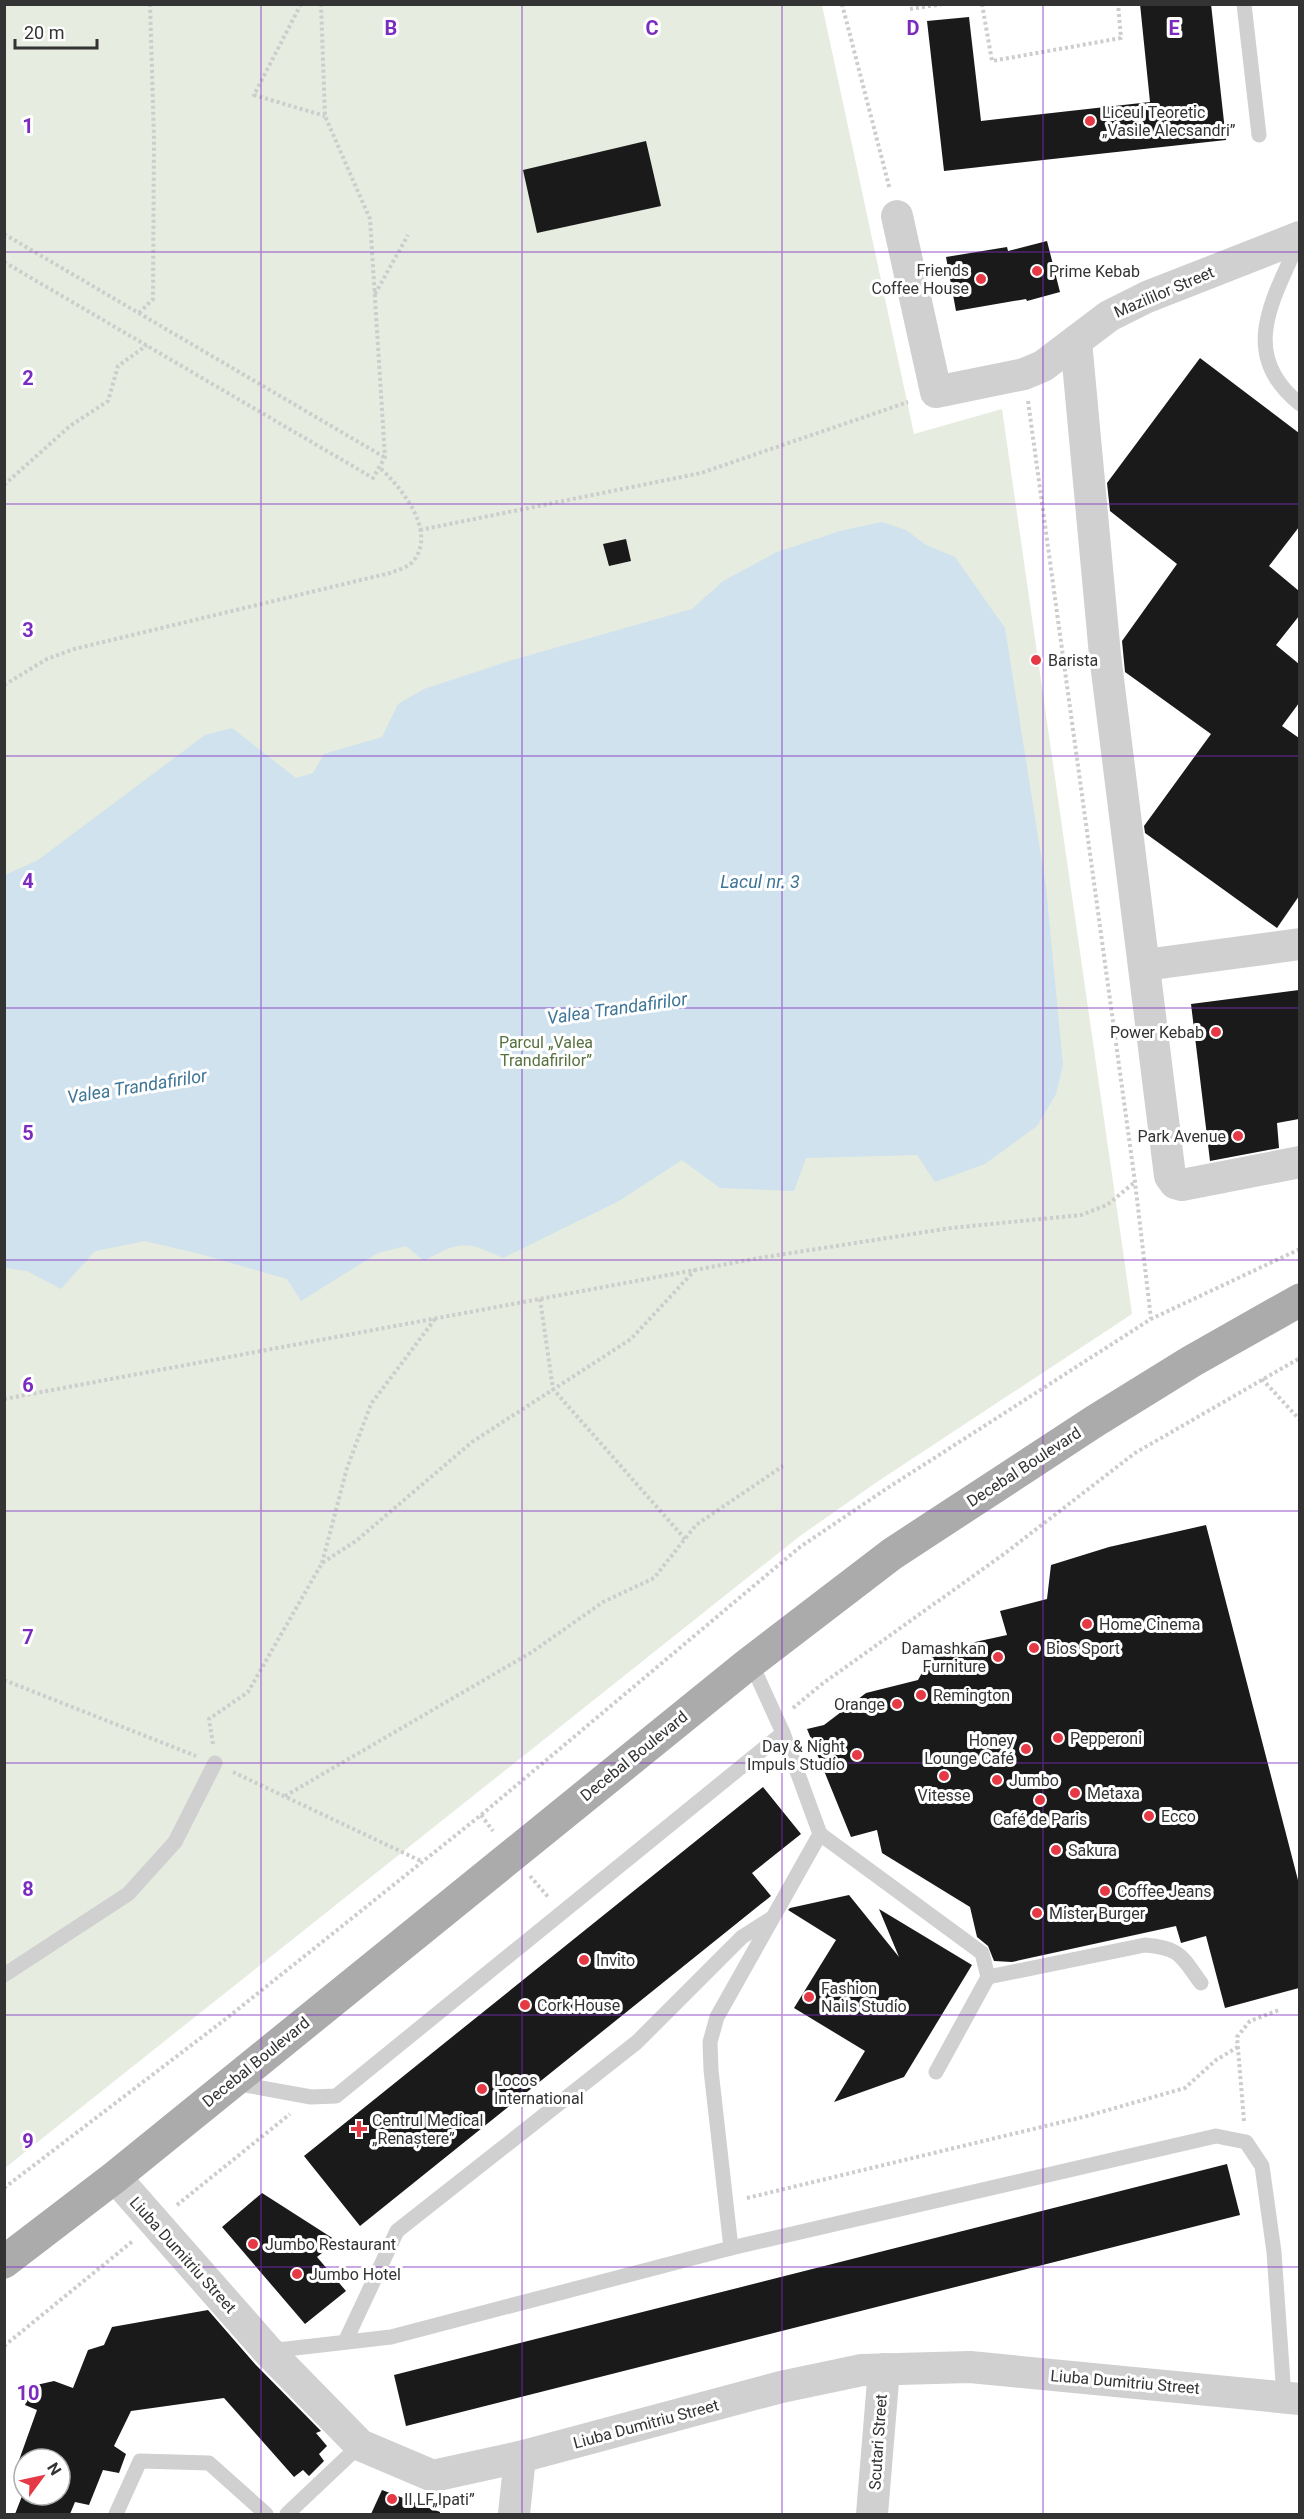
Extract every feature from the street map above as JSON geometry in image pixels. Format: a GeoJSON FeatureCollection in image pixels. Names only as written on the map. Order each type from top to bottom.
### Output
{"type":"FeatureCollection","features":[{"type":"Feature","properties":{"kind":"main road","name":"Decebal Boulevard"},"geometry":{"type":"LineString","coordinates":[[4,2262],[115,2177],[747,1665],[882,1561],[1095,1420],[1299,1300]]}},
{"type":"Feature","properties":{"kind":"street"},"geometry":{"type":"LineString","coordinates":[[897,216],[936,392]]}},
{"type":"Feature","properties":{"kind":"street","name":"Mazililor Street"},"geometry":{"type":"LineString","coordinates":[[936,392],[1024,374],[1043,366],[1109,316],[1147,297],[1299,238]]}},
{"type":"Feature","properties":{"kind":"street"},"geometry":{"type":"LineString","coordinates":[[1076,341],[1105,655],[1170,1176],[1174,1183],[1182,1185],[1299,1162]]}},
{"type":"Feature","properties":{"kind":"street"},"geometry":{"type":"LineString","coordinates":[[1145,965],[1299,944]]}},
{"type":"Feature","properties":{"kind":"street","name":"Liuba Dumitriu Street"},"geometry":{"type":"LineString","coordinates":[[115,2177],[268,2351],[360,2445],[433,2476],[520,2457],[781,2387],[862,2370],[970,2367],[1292,2398]]}},
{"type":"Feature","properties":{"kind":"street","name":"Scutari Street"},"geometry":{"type":"LineString","coordinates":[[872,2514],[884,2369]]}},
{"type":"Feature","properties":{"kind":"street"},"geometry":{"type":"LineString","coordinates":[[514,2514],[520,2457]]}},
{"type":"Feature","properties":{"kind":"lane"},"geometry":{"type":"LineString","coordinates":[[1244,4],[1259,135]]}},
{"type":"Feature","properties":{"kind":"lane"},"geometry":{"type":"LineString","coordinates":[[1299,238],[1264,329],[1269,363],[1281,385],[1299,404]]}},
{"type":"Feature","properties":{"kind":"lane"},"geometry":{"type":"LineString","coordinates":[[747,1665],[758,1678],[783,1733],[820,1834],[982,1953],[988,1977],[936,2072]]}},
{"type":"Feature","properties":{"kind":"lane"},"geometry":{"type":"LineString","coordinates":[[231,2083],[311,2097],[336,2096],[783,1733]]}},
{"type":"Feature","properties":{"kind":"lane"},"geometry":{"type":"LineString","coordinates":[[4,1975],[128,1894],[175,1842],[215,1763]]}},
{"type":"Feature","properties":{"kind":"lane"},"geometry":{"type":"LineString","coordinates":[[731,2248],[711,2070],[710,2042],[717,2017],[820,1834]]}},
{"type":"Feature","properties":{"kind":"lane"},"geometry":{"type":"LineString","coordinates":[[345,2342],[397,2231],[637,2042],[742,1937],[774,1916]]}},
{"type":"Feature","properties":{"kind":"lane"},"geometry":{"type":"LineString","coordinates":[[988,1977],[1146,1946],[1164,1947],[1179,1953],[1201,1983]]}},
{"type":"Feature","properties":{"kind":"lane"},"geometry":{"type":"LineString","coordinates":[[268,2351],[391,2337],[731,2248],[1216,2136],[1246,2142],[1262,2166],[1292,2398]]}},
{"type":"Feature","properties":{"kind":"lane"},"geometry":{"type":"LineString","coordinates":[[287,2514],[360,2445]]}},
{"type":"Feature","properties":{"kind":"lane"},"geometry":{"type":"LineString","coordinates":[[116,2514],[140,2461],[209,2463],[266,2514]]}},
{"type":"Feature","properties":{"kind":"path"},"geometry":{"type":"LineString","coordinates":[[139,313],[153,299],[154,138],[150,4]]}},
{"type":"Feature","properties":{"kind":"path"},"geometry":{"type":"LineString","coordinates":[[301,4],[254,95],[326,116]]}},
{"type":"Feature","properties":{"kind":"path"},"geometry":{"type":"LineString","coordinates":[[4,262],[373,478],[385,457],[370,219],[326,116],[321,4]]}},
{"type":"Feature","properties":{"kind":"path"},"geometry":{"type":"LineString","coordinates":[[842,4],[897,216]]}},
{"type":"Feature","properties":{"kind":"path"},"geometry":{"type":"LineString","coordinates":[[910,9],[943,4]]}},
{"type":"Feature","properties":{"kind":"path"},"geometry":{"type":"LineString","coordinates":[[982,4],[992,62],[1121,38],[1118,4]]}},
{"type":"Feature","properties":{"kind":"path"},"geometry":{"type":"LineString","coordinates":[[4,234],[385,457]]}},
{"type":"Feature","properties":{"kind":"path"},"geometry":{"type":"LineString","coordinates":[[375,295],[408,235]]}},
{"type":"Feature","properties":{"kind":"path"},"geometry":{"type":"LineString","coordinates":[[4,485],[70,426],[108,401],[118,366],[147,345]]}},
{"type":"Feature","properties":{"kind":"path"},"geometry":{"type":"LineString","coordinates":[[1024,374],[1135,1182],[1150,1319]]}},
{"type":"Feature","properties":{"kind":"path"},"geometry":{"type":"LineString","coordinates":[[420,530],[701,473],[936,392]]}},
{"type":"Feature","properties":{"kind":"path"},"geometry":{"type":"LineString","coordinates":[[4,685],[47,659],[111,639],[390,573],[405,567],[414,560],[421,545],[420,524],[396,483],[379,467]]}},
{"type":"Feature","properties":{"kind":"path"},"geometry":{"type":"LineString","coordinates":[[4,1399],[695,1269],[951,1228],[1081,1215],[1107,1205],[1135,1182]]}},
{"type":"Feature","properties":{"kind":"path"},"geometry":{"type":"LineString","coordinates":[[4,2188],[227,2018],[481,1815],[800,1547],[1150,1319],[1299,1249]]}},
{"type":"Feature","properties":{"kind":"path"},"geometry":{"type":"LineString","coordinates":[[322,1563],[356,1541],[472,1442],[631,1339],[695,1269]]}},
{"type":"Feature","properties":{"kind":"path"},"geometry":{"type":"LineString","coordinates":[[540,1299],[553,1389],[685,1539]]}},
{"type":"Feature","properties":{"kind":"path"},"geometry":{"type":"LineString","coordinates":[[215,1763],[209,1719],[248,1692],[322,1563],[347,1468],[371,1404],[435,1318]]}},
{"type":"Feature","properties":{"kind":"path"},"geometry":{"type":"LineString","coordinates":[[1299,1358],[1262,1379],[1299,1420]]}},
{"type":"Feature","properties":{"kind":"path"},"geometry":{"type":"LineString","coordinates":[[285,1796],[532,1652],[603,1602],[654,1578],[696,1525],[783,1466]]}},
{"type":"Feature","properties":{"kind":"path"},"geometry":{"type":"LineString","coordinates":[[4,1680],[215,1763],[421,1862]]}},
{"type":"Feature","properties":{"kind":"path"},"geometry":{"type":"LineString","coordinates":[[1246,2142],[1237,2037],[1250,2020],[1279,2010]]}},
{"type":"Feature","properties":{"kind":"path"},"geometry":{"type":"LineString","coordinates":[[726,2203],[1087,2116],[1185,2088],[1216,2060],[1238,2047]]}},
{"type":"Feature","properties":{"kind":"green space","name":"Parcul „Valea Trandafirilor”"},"geometry":{"type":"Polygon","coordinates":[[[5,5],[822,5],[914,434],[1002,409],[1132,1314],[877,1482],[800,1536],[5,2168],[5,5]]]}},
{"type":"Feature","properties":{"kind":"water","name":"Lacul nr. 3"},"geometry":{"type":"Polygon","coordinates":[[[882,522],[906,530],[926,545],[955,557],[1005,628],[1046,887],[1063,1065],[1056,1094],[1037,1126],[985,1164],[935,1182],[917,1155],[806,1158],[794,1191],[720,1188],[682,1160],[619,1201],[503,1258],[480,1248],[463,1245],[446,1250],[424,1261],[406,1246],[378,1253],[301,1301],[287,1279],[145,1241],[95,1251],[61,1289],[27,1271],[5,1268],[5,875],[38,860],[205,735],[232,728],[296,778],[313,773],[324,754],[382,737],[398,704],[424,689],[509,661],[692,609],[723,581],[777,552],[840,531],[882,522]]]}},
{"type":"Feature","properties":{"kind":"building"},"geometry":{"type":"Polygon","coordinates":[[[1140,4],[1211,4],[1226,140],[944,171],[927,21],[969,17],[981,121],[1150,102],[1140,4]]]}},
{"type":"Feature","properties":{"kind":"building"},"geometry":{"type":"Polygon","coordinates":[[[646,141],[661,206],[537,233],[523,170],[646,141]]]}},
{"type":"Feature","properties":{"kind":"building"},"geometry":{"type":"Polygon","coordinates":[[[1047,241],[1060,292],[1027,301],[1026,299],[956,311],[946,257],[1007,247],[1008,251],[1047,241]]]}},
{"type":"Feature","properties":{"kind":"building"},"geometry":{"type":"Polygon","coordinates":[[[1200,358],[1299,433],[1299,527],[1269,566],[1299,591],[1299,616],[1276,645],[1299,664],[1299,703],[1282,726],[1299,738],[1299,896],[1277,928],[1145,833],[1144,826],[1211,734],[1125,672],[1122,641],[1177,564],[1110,511],[1107,483],[1200,358]]]}},
{"type":"Feature","properties":{"kind":"building"},"geometry":{"type":"Polygon","coordinates":[[[626,539],[631,561],[609,566],[603,544],[626,539]]]}},
{"type":"Feature","properties":{"kind":"building"},"geometry":{"type":"Polygon","coordinates":[[[1299,990],[1299,1119],[1277,1123],[1279,1148],[1210,1161],[1191,1004],[1299,990]]]}},
{"type":"Feature","properties":{"kind":"building","name":"Jumbo"},"geometry":{"type":"Polygon","coordinates":[[[1206,1525],[1299,1884],[1299,1988],[1225,2008],[1206,1936],[1181,1943],[1176,1926],[1012,1962],[994,1961],[988,1946],[977,1937],[970,1907],[882,1853],[877,1830],[851,1837],[807,1729],[824,1725],[866,1693],[918,1680],[934,1651],[1007,1635],[1000,1611],[1047,1599],[1051,1565],[1109,1547],[1206,1525]]]}},
{"type":"Feature","properties":{"kind":"building"},"geometry":{"type":"Polygon","coordinates":[[[763,1787],[801,1834],[752,1873],[771,1896],[360,2226],[304,2156],[763,1787]]]}},
{"type":"Feature","properties":{"kind":"building"},"geometry":{"type":"Polygon","coordinates":[[[849,1895],[899,1957],[879,1909],[972,1965],[904,2077],[834,2102],[865,2051],[794,2008],[836,1940],[788,1910],[849,1895]]]}},
{"type":"Feature","properties":{"kind":"building"},"geometry":{"type":"Polygon","coordinates":[[[1227,2164],[1240,2215],[406,2426],[394,2375],[1227,2164]]]}},
{"type":"Feature","properties":{"kind":"building","name":"Jumbo Hotel"},"geometry":{"type":"Polygon","coordinates":[[[262,2193],[337,2241],[317,2257],[346,2291],[305,2324],[222,2227],[262,2193]]]}},
{"type":"Feature","properties":{"kind":"building"},"geometry":{"type":"Polygon","coordinates":[[[208,2310],[255,2364],[321,2431],[316,2433],[327,2446],[319,2454],[324,2461],[309,2476],[303,2470],[294,2477],[224,2398],[131,2411],[114,2446],[126,2454],[119,2473],[103,2470],[89,2505],[75,2502],[70,2514],[15,2514],[18,2507],[72,2507],[72,2447],[24,2447],[37,2410],[25,2405],[28,2398],[23,2388],[54,2381],[73,2388],[88,2350],[104,2345],[112,2327],[208,2310]]]}},
{"type":"Feature","properties":{"kind":"building","name":"II LF„Ipati”"},"geometry":{"type":"Polygon","coordinates":[[[382,2490],[440,2512],[440,2514],[371,2514],[382,2490]]]}},
{"type":"Feature","properties":{"kind":"place","name":"Liceul Teoretic „Vasile Alecsandri”"},"geometry":{"type":"Point","coordinates":[1090,121]}},
{"type":"Feature","properties":{"kind":"place","name":"Prime Kebab"},"geometry":{"type":"Point","coordinates":[1037,271]}},
{"type":"Feature","properties":{"kind":"place","name":"Friends Coffee House"},"geometry":{"type":"Point","coordinates":[981,279]}},
{"type":"Feature","properties":{"kind":"place","name":"Barista"},"geometry":{"type":"Point","coordinates":[1036,660]}},
{"type":"Feature","properties":{"kind":"place","name":"Power Kebab"},"geometry":{"type":"Point","coordinates":[1216,1032]}},
{"type":"Feature","properties":{"kind":"place","name":"Park Avenue"},"geometry":{"type":"Point","coordinates":[1238,1136]}},
{"type":"Feature","properties":{"kind":"place","name":"Home Cinema"},"geometry":{"type":"Point","coordinates":[1087,1624]}},
{"type":"Feature","properties":{"kind":"place","name":"Bios Sport"},"geometry":{"type":"Point","coordinates":[1034,1648]}},
{"type":"Feature","properties":{"kind":"place","name":"Damashkan Furniture"},"geometry":{"type":"Point","coordinates":[998,1657]}},
{"type":"Feature","properties":{"kind":"place","name":"Remington"},"geometry":{"type":"Point","coordinates":[921,1695]}},
{"type":"Feature","properties":{"kind":"place","name":"Orange"},"geometry":{"type":"Point","coordinates":[897,1704]}},
{"type":"Feature","properties":{"kind":"place","name":"Pepperoni"},"geometry":{"type":"Point","coordinates":[1058,1738]}},
{"type":"Feature","properties":{"kind":"place","name":"Honey Lounge Café"},"geometry":{"type":"Point","coordinates":[1026,1749]}},
{"type":"Feature","properties":{"kind":"place","name":"Day & Night Impuls Studio"},"geometry":{"type":"Point","coordinates":[857,1755]}},
{"type":"Feature","properties":{"kind":"place","name":"Vitesse"},"geometry":{"type":"Point","coordinates":[944,1776]}},
{"type":"Feature","properties":{"kind":"place","name":"Jumbo"},"geometry":{"type":"Point","coordinates":[997,1780]}},
{"type":"Feature","properties":{"kind":"place","name":"Metaxa"},"geometry":{"type":"Point","coordinates":[1075,1793]}},
{"type":"Feature","properties":{"kind":"place","name":"Café de Paris"},"geometry":{"type":"Point","coordinates":[1040,1800]}},
{"type":"Feature","properties":{"kind":"place","name":"Ecco"},"geometry":{"type":"Point","coordinates":[1149,1816]}},
{"type":"Feature","properties":{"kind":"place","name":"Sakura"},"geometry":{"type":"Point","coordinates":[1056,1850]}},
{"type":"Feature","properties":{"kind":"place","name":"Coffee Jeans"},"geometry":{"type":"Point","coordinates":[1105,1891]}},
{"type":"Feature","properties":{"kind":"place","name":"Mister Burger"},"geometry":{"type":"Point","coordinates":[1037,1913]}},
{"type":"Feature","properties":{"kind":"place","name":"Invito"},"geometry":{"type":"Point","coordinates":[584,1960]}},
{"type":"Feature","properties":{"kind":"place","name":"Fashion Nails Studio"},"geometry":{"type":"Point","coordinates":[809,1997]}},
{"type":"Feature","properties":{"kind":"place","name":"Cork House"},"geometry":{"type":"Point","coordinates":[525,2005]}},
{"type":"Feature","properties":{"kind":"place","name":"Locos International"},"geometry":{"type":"Point","coordinates":[482,2089]}},
{"type":"Feature","properties":{"kind":"place","name":"Centrul Medical „Renaștere”"},"geometry":{"type":"Point","coordinates":[359,2129]}},
{"type":"Feature","properties":{"kind":"place","name":"Jumbo Restaurant"},"geometry":{"type":"Point","coordinates":[253,2244]}},
{"type":"Feature","properties":{"kind":"place","name":"Jumbo Hotel"},"geometry":{"type":"Point","coordinates":[297,2274]}},
{"type":"Feature","properties":{"kind":"place","name":"II LF„Ipati”"},"geometry":{"type":"Point","coordinates":[392,2499]}},
{"type":"Feature","properties":{"kind":"water label","name":"Valea Trandafirilor"},"geometry":{"type":"Point","coordinates":[617,1008]}},
{"type":"Feature","properties":{"kind":"water label","name":"Valea Trandafirilor"},"geometry":{"type":"Point","coordinates":[137,1086]}}]}
